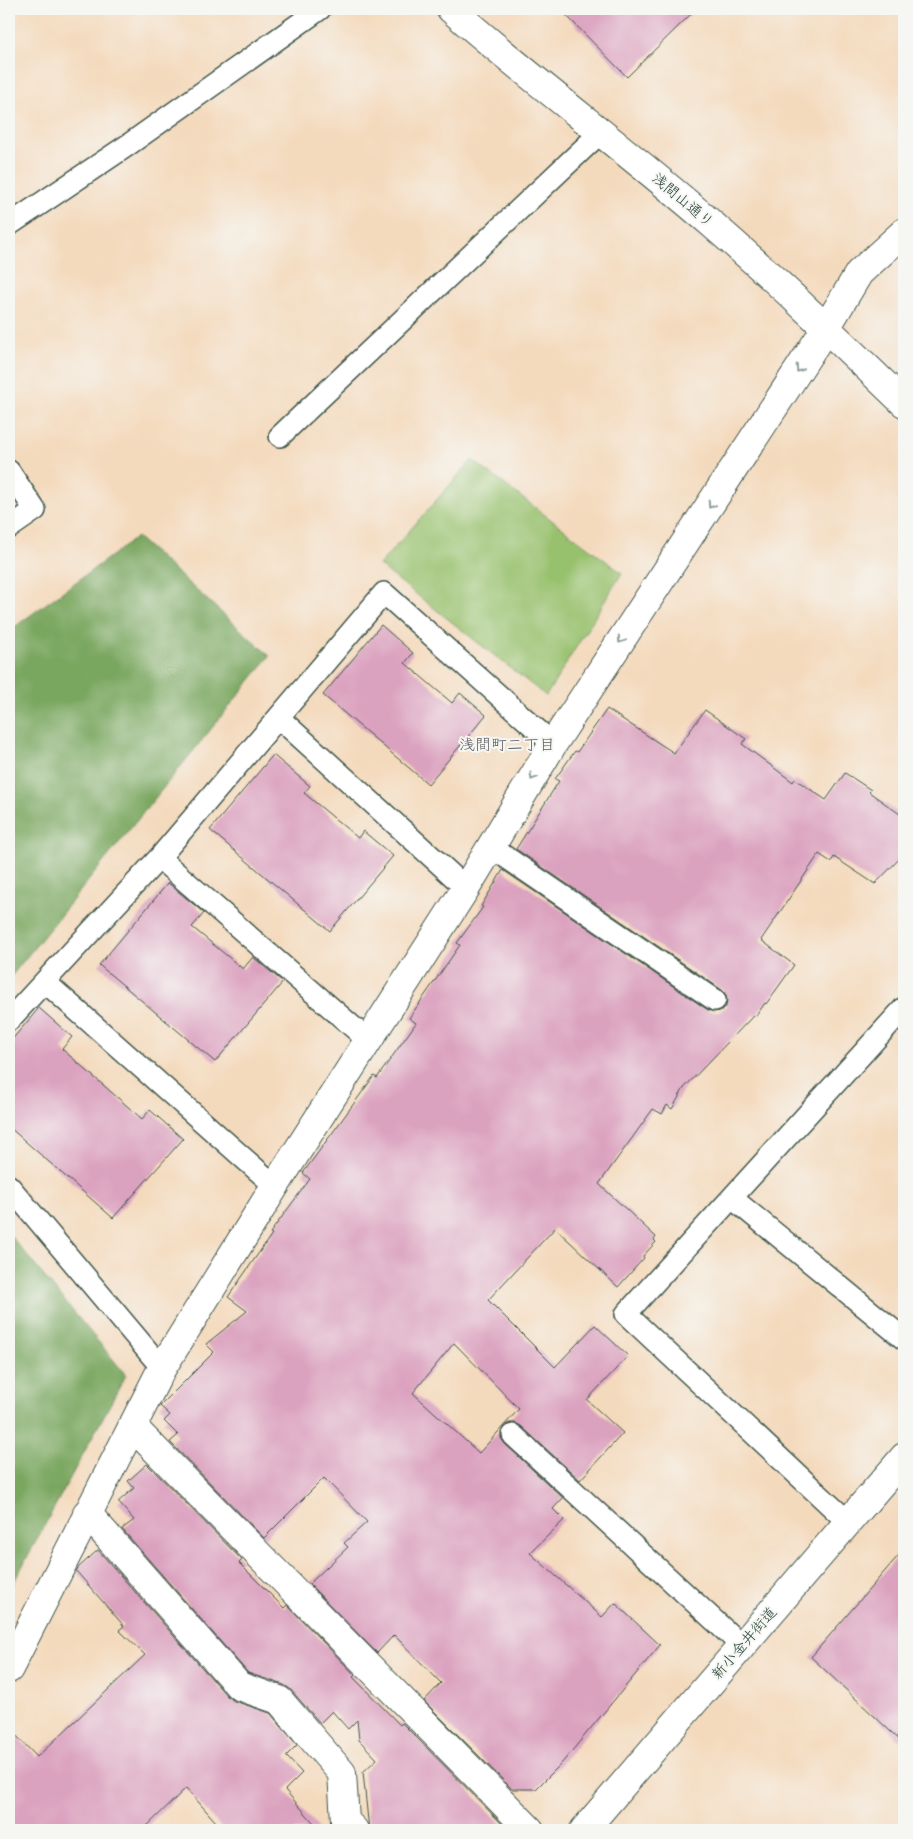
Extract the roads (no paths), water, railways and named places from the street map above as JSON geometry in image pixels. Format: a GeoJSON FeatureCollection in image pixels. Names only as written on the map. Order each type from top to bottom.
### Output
{"type":"FeatureCollection","features":[{"type":"Feature","properties":{"kind":"street","name":"浅間山通り"},"geometry":{"type":"LineString","coordinates":[[451,9],[490,44],[714,225],[904,403]]}},
{"type":"Feature","properties":{"kind":"street"},"geometry":{"type":"LineString","coordinates":[[9,1669],[162,1368],[275,1186],[466,888],[553,744],[826,328],[859,273],[904,232]]}},
{"type":"Feature","properties":{"kind":"street"},"geometry":{"type":"LineString","coordinates":[[132,1426],[530,1830]]}},
{"type":"Feature","properties":{"kind":"street","name":"新小金井街道"},"geometry":{"type":"LineString","coordinates":[[584,1830],[904,1457]]}},
{"type":"Feature","properties":{"kind":"street"},"geometry":{"type":"LineString","coordinates":[[87,1514],[239,1686],[280,1700],[342,1773],[345,1821],[354,1830]]}},
{"type":"Feature","properties":{"kind":"lane"},"geometry":{"type":"LineString","coordinates":[[9,225],[128,145],[320,9]]}},
{"type":"Feature","properties":{"kind":"lane"},"geometry":{"type":"LineString","coordinates":[[280,436],[601,132]]}},
{"type":"Feature","properties":{"kind":"lane"},"geometry":{"type":"LineString","coordinates":[[9,471],[35,510],[9,528]]}},
{"type":"Feature","properties":{"kind":"lane"},"geometry":{"type":"LineString","coordinates":[[9,1020],[159,858],[384,592],[553,744]]}},
{"type":"Feature","properties":{"kind":"lane"},"geometry":{"type":"LineString","coordinates":[[279,718],[466,888]]}},
{"type":"Feature","properties":{"kind":"lane"},"geometry":{"type":"LineString","coordinates":[[491,846],[715,1000]]}},
{"type":"Feature","properties":{"kind":"lane"},"geometry":{"type":"LineString","coordinates":[[159,858],[369,1041]]}},
{"type":"Feature","properties":{"kind":"lane"},"geometry":{"type":"LineString","coordinates":[[45,982],[275,1186]]}},
{"type":"Feature","properties":{"kind":"lane"},"geometry":{"type":"LineString","coordinates":[[848,1522],[626,1314],[904,1008]]}},
{"type":"Feature","properties":{"kind":"lane"},"geometry":{"type":"LineString","coordinates":[[9,1186],[162,1368]]}},
{"type":"Feature","properties":{"kind":"lane"},"geometry":{"type":"LineString","coordinates":[[732,1198],[904,1339]]}},
{"type":"Feature","properties":{"kind":"lane"},"geometry":{"type":"LineString","coordinates":[[512,1435],[742,1646]]}},
{"type":"Feature","properties":{"kind":"district","name":"浅間町二丁目"},"geometry":{"type":"Point","coordinates":[507,744]}}]}
